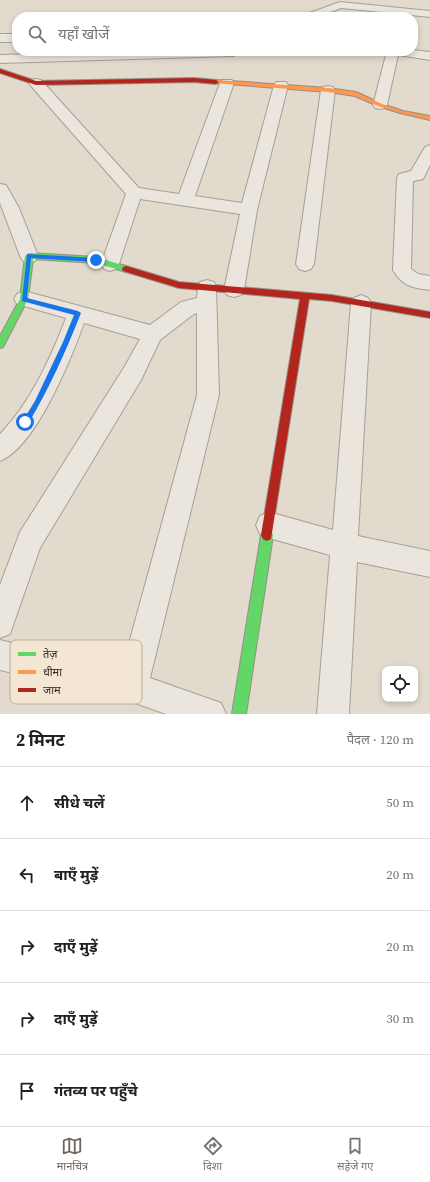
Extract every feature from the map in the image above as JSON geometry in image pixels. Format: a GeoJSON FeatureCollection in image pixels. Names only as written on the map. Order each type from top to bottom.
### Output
{"type":"FeatureCollection","features":[{"type":"Feature","properties":{"kind":"street"},"geometry":{"type":"LineString","coordinates":[[340,12],[341,2]]}},
{"type":"Feature","properties":{"kind":"street"},"geometry":{"type":"LineString","coordinates":[[319,12],[341,2],[404,8],[430,14]]}},
{"type":"Feature","properties":{"kind":"street"},"geometry":{"type":"LineString","coordinates":[[0,38],[12,38]]}},
{"type":"Feature","properties":{"kind":"street"},"geometry":{"type":"LineString","coordinates":[[418,54],[430,56]]}},
{"type":"Feature","properties":{"kind":"street"},"geometry":{"type":"LineString","coordinates":[[0,59],[100,56]]}},
{"type":"Feature","properties":{"kind":"street"},"geometry":{"type":"LineString","coordinates":[[380,105],[392,56]]}},
{"type":"Feature","properties":{"kind":"street"},"geometry":{"type":"LineString","coordinates":[[0,71],[36,84],[194,80],[281,85],[328,90],[356,94],[380,105],[402,112],[430,118]]}},
{"type":"Feature","properties":{"kind":"street"},"geometry":{"type":"LineString","coordinates":[[185,201],[227,83]]}},
{"type":"Feature","properties":{"kind":"street"},"geometry":{"type":"LineString","coordinates":[[36,84],[134,193],[249,210]]}},
{"type":"Feature","properties":{"kind":"street"},"geometry":{"type":"LineString","coordinates":[[234,290],[249,210],[281,85]]}},
{"type":"Feature","properties":{"kind":"street"},"geometry":{"type":"LineString","coordinates":[[305,264],[328,90]]}},
{"type":"Feature","properties":{"kind":"street"},"geometry":{"type":"LineString","coordinates":[[430,150],[424,177],[405,178],[402,270],[406,277],[413,280],[430,283]]}},
{"type":"Feature","properties":{"kind":"street"},"geometry":{"type":"LineString","coordinates":[[0,189],[11,208],[29,256],[24,300],[0,344]]}},
{"type":"Feature","properties":{"kind":"street"},"geometry":{"type":"LineString","coordinates":[[110,264],[134,193]]}},
{"type":"Feature","properties":{"kind":"street"},"geometry":{"type":"LineString","coordinates":[[29,256],[96,260],[208,295]]}},
{"type":"Feature","properties":{"kind":"street"},"geometry":{"type":"LineString","coordinates":[[0,624],[29,541],[133,373],[153,334],[188,308],[208,295],[234,290],[305,296],[361,303],[430,315]]}},
{"type":"Feature","properties":{"kind":"street"},"geometry":{"type":"LineString","coordinates":[[142,649],[208,395],[208,295]]}},
{"type":"Feature","properties":{"kind":"street"},"geometry":{"type":"LineString","coordinates":[[239,714],[305,296]]}},
{"type":"Feature","properties":{"kind":"street"},"geometry":{"type":"LineString","coordinates":[[24,300],[153,334]]}},
{"type":"Feature","properties":{"kind":"street"},"geometry":{"type":"LineString","coordinates":[[333,714],[361,303]]}},
{"type":"Feature","properties":{"kind":"street"},"geometry":{"type":"LineString","coordinates":[[0,450],[25,422],[37,403],[78,313]]}},
{"type":"Feature","properties":{"kind":"street"},"geometry":{"type":"LineString","coordinates":[[269,525],[344,546],[430,564]]}},
{"type":"Feature","properties":{"kind":"street"},"geometry":{"type":"LineString","coordinates":[[0,655],[10,657]]}},
{"type":"Feature","properties":{"kind":"street"},"geometry":{"type":"LineString","coordinates":[[142,690],[210,714]]}},
{"type":"Feature","properties":{"kind":"traffic: fast"},"geometry":{"type":"LineString","coordinates":[[0,344],[24,299],[29,256],[96,260],[126,269]]}},
{"type":"Feature","properties":{"kind":"traffic: fast"},"geometry":{"type":"LineString","coordinates":[[239,714],[267,535]]}},
{"type":"Feature","properties":{"kind":"traffic: slow"},"geometry":{"type":"LineString","coordinates":[[216,82],[328,90],[356,94],[380,105],[402,112],[430,118]]}},
{"type":"Feature","properties":{"kind":"traffic: jam"},"geometry":{"type":"LineString","coordinates":[[0,71],[36,83],[194,80],[216,82]]}},
{"type":"Feature","properties":{"kind":"traffic: jam"},"geometry":{"type":"LineString","coordinates":[[126,269],[179,285],[332,298],[430,315]]}},
{"type":"Feature","properties":{"kind":"traffic: jam"},"geometry":{"type":"LineString","coordinates":[[267,535],[305,296]]}},
{"type":"Feature","properties":{"kind":"route"},"geometry":{"type":"LineString","coordinates":[[25,422],[37,403],[78,313],[24,300],[29,256],[96,260]]}}]}
